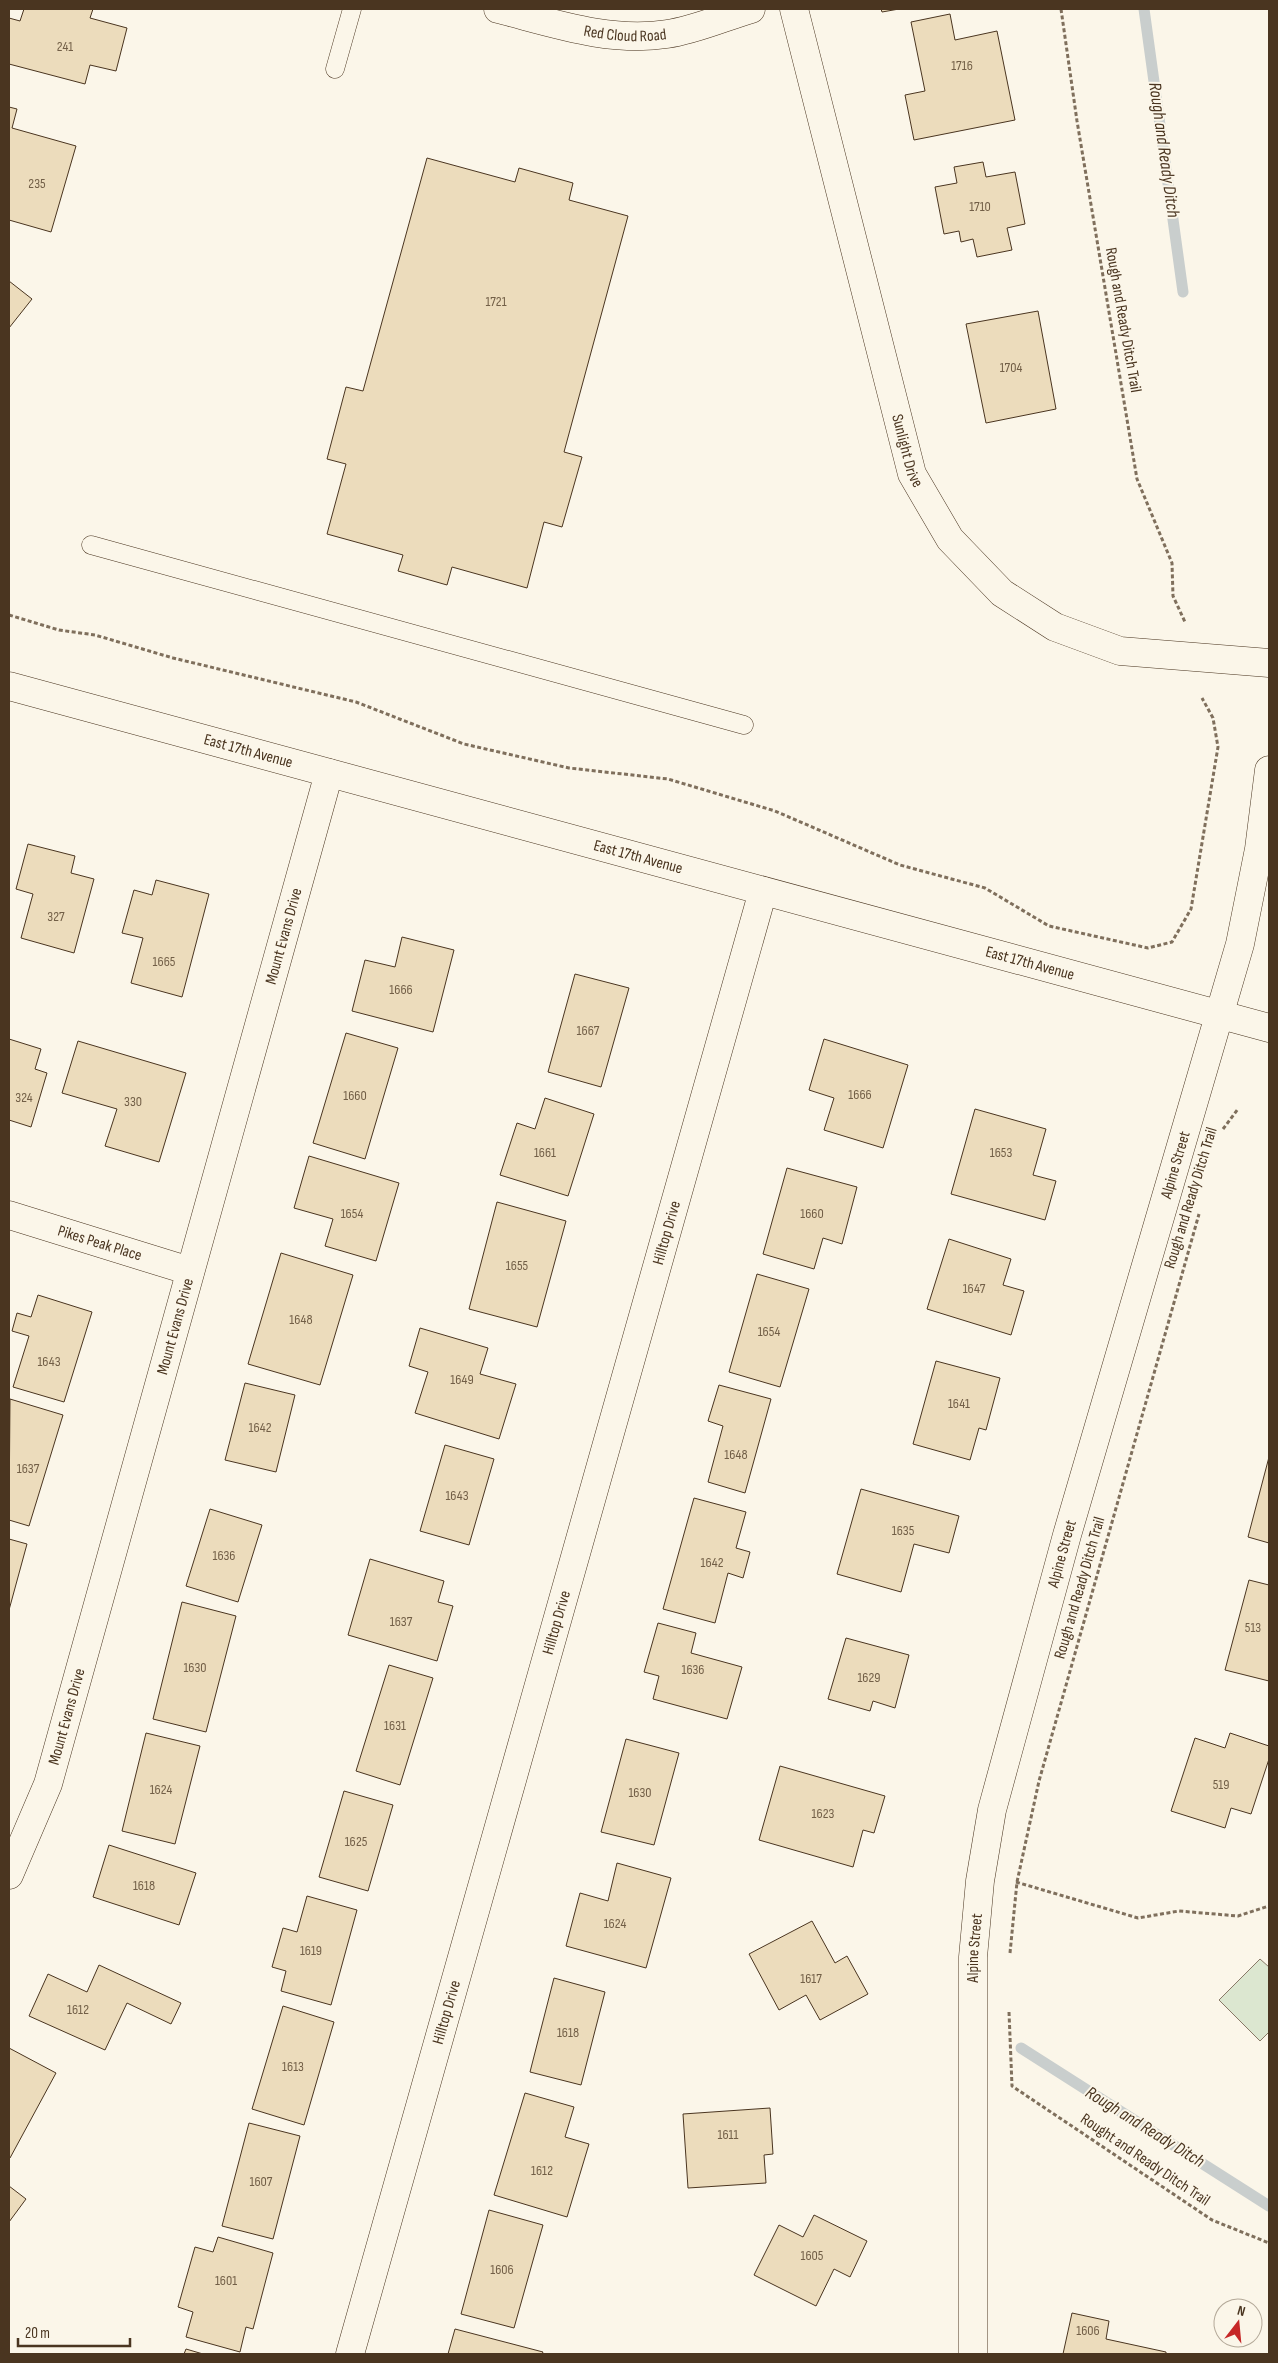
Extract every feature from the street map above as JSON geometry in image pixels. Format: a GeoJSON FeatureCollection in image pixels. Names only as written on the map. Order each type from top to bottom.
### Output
{"type":"FeatureCollection","features":[{"type":"Feature","properties":{"kind":"street","name":"Red Cloud Road"},"geometry":{"type":"LineString","coordinates":[[498,9],[561,25],[619,36],[668,34],[751,9]]}},
{"type":"Feature","properties":{"kind":"street","name":"Sunlight Drive"},"geometry":{"type":"LineString","coordinates":[[794,9],[912,474],[950,539],[1002,593],[1055,626],[1120,651],[1269,663]]}},
{"type":"Feature","properties":{"kind":"street","name":"East 17th Avenue"},"geometry":{"type":"LineString","coordinates":[[9,686],[1269,1028]]}},
{"type":"Feature","properties":{"kind":"street","name":"Alpine Street"},"geometry":{"type":"LineString","coordinates":[[973,2354],[973,1957],[980,1881],[992,1810],[1068,1535],[1240,944],[1259,850],[1269,770]]}},
{"type":"Feature","properties":{"kind":"street","name":"Mount Evans Drive"},"geometry":{"type":"LineString","coordinates":[[9,1875],[48,1784],[329,773]]}},
{"type":"Feature","properties":{"kind":"street","name":"Hilltop Drive"},"geometry":{"type":"LineString","coordinates":[[350,2354],[763,891]]}},
{"type":"Feature","properties":{"kind":"street","name":"Pikes Peak Place"},"geometry":{"type":"LineString","coordinates":[[9,1215],[190,1271]]}},
{"type":"Feature","properties":{"kind":"lane"},"geometry":{"type":"LineString","coordinates":[[335,69],[352,9]]}},
{"type":"Feature","properties":{"kind":"lane"},"geometry":{"type":"LineString","coordinates":[[91,545],[744,725]]}},
{"type":"Feature","properties":{"kind":"path","name":"Rough and Ready Ditch Trail"},"geometry":{"type":"LineString","coordinates":[[1061,9],[1077,121],[1137,478],[1172,563],[1173,596],[1187,627]]}},
{"type":"Feature","properties":{"kind":"path"},"geometry":{"type":"LineString","coordinates":[[9,615],[59,630],[95,635],[173,658],[356,702],[464,744],[569,768],[668,779],[775,811],[900,865],[985,888],[1049,926],[1148,948],[1172,942],[1192,909],[1218,747],[1213,718],[1202,698]]}},
{"type":"Feature","properties":{"kind":"path","name":"Rough and Ready Ditch Trail"},"geometry":{"type":"LineString","coordinates":[[1220,1138],[1223,1129],[1238,1109]]}},
{"type":"Feature","properties":{"kind":"path","name":"Rough and Ready Ditch Trail"},"geometry":{"type":"LineString","coordinates":[[1010,1956],[1017,1882],[1042,1771],[1201,1206]]}},
{"type":"Feature","properties":{"kind":"path"},"geometry":{"type":"LineString","coordinates":[[980,1881],[1017,1882],[1138,1918],[1179,1910],[1238,1916],[1269,1906]]}},
{"type":"Feature","properties":{"kind":"path","name":"Rought and Ready Ditch Trail"},"geometry":{"type":"LineString","coordinates":[[1009,2002],[1012,2086],[1212,2220],[1269,2243]]}},
{"type":"Feature","properties":{"kind":"green space"},"geometry":{"type":"Polygon","coordinates":[[[1260,1959],[1269,1967],[1269,2032],[1260,2041],[1219,2000],[1260,1959]]]}},
{"type":"Feature","properties":{"kind":"building"},"geometry":{"type":"Polygon","coordinates":[[[24,9],[93,9],[90,18],[127,28],[116,71],[90,65],[85,84],[9,64],[9,18],[20,21],[24,9]]]}},
{"type":"Feature","properties":{"kind":"building"},"geometry":{"type":"Polygon","coordinates":[[[881,9],[899,9],[882,12],[881,9]]]}},
{"type":"Feature","properties":{"kind":"building"},"geometry":{"type":"Polygon","coordinates":[[[950,14],[955,40],[997,31],[1015,120],[914,140],[905,95],[925,91],[911,22],[950,14]]]}},
{"type":"Feature","properties":{"kind":"building"},"geometry":{"type":"Polygon","coordinates":[[[9,107],[17,109],[12,128],[76,146],[51,232],[9,220],[9,107]]]}},
{"type":"Feature","properties":{"kind":"building"},"geometry":{"type":"Polygon","coordinates":[[[427,158],[515,182],[519,168],[573,183],[569,200],[628,216],[564,452],[582,457],[562,527],[544,522],[527,588],[452,567],[447,585],[398,571],[403,555],[327,534],[346,464],[327,459],[346,387],[363,391],[427,158]]]}},
{"type":"Feature","properties":{"kind":"building"},"geometry":{"type":"Polygon","coordinates":[[[983,162],[986,177],[1015,172],[1025,224],[1007,228],[1012,250],[977,257],[973,239],[961,242],[959,231],[944,234],[935,187],[957,183],[954,167],[983,162]]]}},
{"type":"Feature","properties":{"kind":"building"},"geometry":{"type":"Polygon","coordinates":[[[9,281],[32,299],[9,328],[9,281]]]}},
{"type":"Feature","properties":{"kind":"building"},"geometry":{"type":"Polygon","coordinates":[[[1038,311],[1056,409],[986,423],[966,324],[1038,311]]]}},
{"type":"Feature","properties":{"kind":"building"},"geometry":{"type":"Polygon","coordinates":[[[28,844],[75,856],[71,873],[94,879],[74,953],[21,938],[33,894],[16,889],[28,844]]]}},
{"type":"Feature","properties":{"kind":"building"},"geometry":{"type":"Polygon","coordinates":[[[156,880],[209,894],[182,997],[131,983],[143,938],[122,933],[134,890],[152,895],[156,880]]]}},
{"type":"Feature","properties":{"kind":"building"},"geometry":{"type":"Polygon","coordinates":[[[402,937],[454,950],[433,1032],[352,1011],[365,960],[395,967],[402,937]]]}},
{"type":"Feature","properties":{"kind":"building"},"geometry":{"type":"Polygon","coordinates":[[[575,974],[629,988],[601,1087],[548,1072],[575,974]]]}},
{"type":"Feature","properties":{"kind":"building"},"geometry":{"type":"Polygon","coordinates":[[[346,1033],[398,1048],[365,1159],[313,1143],[346,1033]]]}},
{"type":"Feature","properties":{"kind":"building"},"geometry":{"type":"Polygon","coordinates":[[[9,1039],[41,1049],[35,1069],[47,1073],[31,1127],[9,1120],[9,1039]]]}},
{"type":"Feature","properties":{"kind":"building"},"geometry":{"type":"Polygon","coordinates":[[[824,1039],[908,1065],[883,1148],[824,1130],[834,1098],[809,1090],[824,1039]]]}},
{"type":"Feature","properties":{"kind":"building"},"geometry":{"type":"Polygon","coordinates":[[[78,1041],[186,1073],[159,1162],[105,1146],[117,1109],[62,1093],[78,1041]]]}},
{"type":"Feature","properties":{"kind":"building"},"geometry":{"type":"Polygon","coordinates":[[[545,1098],[594,1114],[568,1196],[500,1175],[517,1123],[535,1129],[545,1098]]]}},
{"type":"Feature","properties":{"kind":"building"},"geometry":{"type":"Polygon","coordinates":[[[975,1109],[1046,1129],[1033,1175],[1056,1181],[1045,1220],[951,1194],[975,1109]]]}},
{"type":"Feature","properties":{"kind":"building"},"geometry":{"type":"Polygon","coordinates":[[[309,1156],[399,1183],[376,1261],[325,1246],[333,1219],[294,1208],[309,1156]]]}},
{"type":"Feature","properties":{"kind":"building"},"geometry":{"type":"Polygon","coordinates":[[[787,1168],[857,1187],[842,1244],[823,1238],[814,1269],[763,1254],[787,1168]]]}},
{"type":"Feature","properties":{"kind":"building"},"geometry":{"type":"Polygon","coordinates":[[[497,1202],[566,1221],[537,1327],[469,1309],[497,1202]]]}},
{"type":"Feature","properties":{"kind":"building"},"geometry":{"type":"Polygon","coordinates":[[[949,1239],[1011,1259],[1003,1285],[1024,1291],[1011,1335],[927,1309],[949,1239]]]}},
{"type":"Feature","properties":{"kind":"building"},"geometry":{"type":"Polygon","coordinates":[[[281,1253],[353,1275],[320,1385],[248,1364],[281,1253]]]}},
{"type":"Feature","properties":{"kind":"building"},"geometry":{"type":"Polygon","coordinates":[[[757,1274],[809,1289],[780,1387],[729,1372],[757,1274]]]}},
{"type":"Feature","properties":{"kind":"building"},"geometry":{"type":"Polygon","coordinates":[[[38,1295],[92,1312],[64,1402],[13,1387],[29,1336],[12,1331],[17,1313],[31,1317],[38,1295]]]}},
{"type":"Feature","properties":{"kind":"building"},"geometry":{"type":"Polygon","coordinates":[[[420,1328],[488,1348],[480,1374],[516,1384],[499,1439],[415,1413],[428,1372],[409,1366],[420,1328]]]}},
{"type":"Feature","properties":{"kind":"building"},"geometry":{"type":"Polygon","coordinates":[[[936,1361],[1000,1378],[986,1430],[979,1428],[970,1460],[913,1444],[936,1361]]]}},
{"type":"Feature","properties":{"kind":"building"},"geometry":{"type":"Polygon","coordinates":[[[245,1383],[295,1395],[276,1472],[225,1460],[245,1383]]]}},
{"type":"Feature","properties":{"kind":"building"},"geometry":{"type":"Polygon","coordinates":[[[719,1385],[771,1399],[745,1493],[708,1482],[723,1426],[708,1421],[719,1385]]]}},
{"type":"Feature","properties":{"kind":"building"},"geometry":{"type":"Polygon","coordinates":[[[10,1399],[63,1415],[29,1526],[9,1520],[10,1399]]]}},
{"type":"Feature","properties":{"kind":"building"},"geometry":{"type":"Polygon","coordinates":[[[445,1445],[494,1459],[469,1545],[420,1531],[445,1445]]]}},
{"type":"Feature","properties":{"kind":"building"},"geometry":{"type":"Polygon","coordinates":[[[1269,1457],[1269,1543],[1248,1537],[1269,1457]]]}},
{"type":"Feature","properties":{"kind":"building"},"geometry":{"type":"Polygon","coordinates":[[[861,1489],[959,1516],[949,1553],[914,1544],[901,1592],[837,1574],[861,1489]]]}},
{"type":"Feature","properties":{"kind":"building"},"geometry":{"type":"Polygon","coordinates":[[[694,1498],[746,1512],[736,1548],[750,1552],[743,1578],[728,1573],[715,1623],[663,1609],[694,1498]]]}},
{"type":"Feature","properties":{"kind":"building"},"geometry":{"type":"Polygon","coordinates":[[[210,1509],[262,1525],[238,1602],[186,1586],[210,1509]]]}},
{"type":"Feature","properties":{"kind":"building"},"geometry":{"type":"Polygon","coordinates":[[[9,1539],[27,1544],[9,1610],[9,1539]]]}},
{"type":"Feature","properties":{"kind":"building"},"geometry":{"type":"Polygon","coordinates":[[[370,1559],[444,1581],[438,1602],[453,1606],[437,1661],[348,1635],[370,1559]]]}},
{"type":"Feature","properties":{"kind":"building"},"geometry":{"type":"Polygon","coordinates":[[[1249,1580],[1269,1585],[1269,1681],[1225,1670],[1249,1580]]]}},
{"type":"Feature","properties":{"kind":"building"},"geometry":{"type":"Polygon","coordinates":[[[182,1602],[236,1616],[206,1732],[153,1719],[182,1602]]]}},
{"type":"Feature","properties":{"kind":"building"},"geometry":{"type":"Polygon","coordinates":[[[658,1623],[696,1633],[691,1653],[742,1667],[727,1719],[653,1699],[659,1676],[644,1672],[658,1623]]]}},
{"type":"Feature","properties":{"kind":"building"},"geometry":{"type":"Polygon","coordinates":[[[846,1638],[909,1655],[895,1708],[873,1701],[870,1711],[828,1699],[846,1638]]]}},
{"type":"Feature","properties":{"kind":"building"},"geometry":{"type":"Polygon","coordinates":[[[389,1665],[433,1678],[400,1785],[356,1771],[389,1665]]]}},
{"type":"Feature","properties":{"kind":"building"},"geometry":{"type":"Polygon","coordinates":[[[146,1733],[200,1746],[175,1844],[122,1831],[146,1733]]]}},
{"type":"Feature","properties":{"kind":"building"},"geometry":{"type":"Polygon","coordinates":[[[1230,1733],[1269,1746],[1269,1759],[1251,1814],[1231,1808],[1225,1828],[1171,1811],[1195,1738],[1225,1748],[1230,1733]]]}},
{"type":"Feature","properties":{"kind":"building"},"geometry":{"type":"Polygon","coordinates":[[[626,1739],[679,1753],[654,1845],[601,1832],[626,1739]]]}},
{"type":"Feature","properties":{"kind":"building"},"geometry":{"type":"Polygon","coordinates":[[[780,1766],[885,1796],[874,1833],[863,1830],[853,1867],[759,1840],[780,1766]]]}},
{"type":"Feature","properties":{"kind":"building"},"geometry":{"type":"Polygon","coordinates":[[[344,1791],[393,1805],[368,1891],[319,1877],[344,1791]]]}},
{"type":"Feature","properties":{"kind":"building"},"geometry":{"type":"Polygon","coordinates":[[[109,1845],[196,1873],[179,1925],[93,1897],[109,1845]]]}},
{"type":"Feature","properties":{"kind":"building"},"geometry":{"type":"Polygon","coordinates":[[[617,1863],[671,1878],[646,1968],[566,1946],[580,1893],[608,1901],[617,1863]]]}},
{"type":"Feature","properties":{"kind":"building"},"geometry":{"type":"Polygon","coordinates":[[[307,1896],[357,1910],[331,2005],[281,1991],[286,1971],[272,1967],[283,1928],[297,1932],[307,1896]]]}},
{"type":"Feature","properties":{"kind":"building"},"geometry":{"type":"Polygon","coordinates":[[[812,1921],[835,1963],[847,1956],[868,1994],[820,2020],[806,1995],[779,2010],[749,1954],[812,1921]]]}},
{"type":"Feature","properties":{"kind":"building"},"geometry":{"type":"Polygon","coordinates":[[[99,1965],[181,2003],[171,2024],[127,2003],[105,2050],[29,2016],[48,1974],[87,1992],[99,1965]]]}},
{"type":"Feature","properties":{"kind":"building"},"geometry":{"type":"Polygon","coordinates":[[[554,1978],[605,1992],[581,2085],[530,2072],[554,1978]]]}},
{"type":"Feature","properties":{"kind":"building"},"geometry":{"type":"Polygon","coordinates":[[[283,2006],[334,2022],[304,2125],[252,2109],[283,2006]]]}},
{"type":"Feature","properties":{"kind":"building"},"geometry":{"type":"Polygon","coordinates":[[[9,2048],[56,2073],[10,2158],[9,2158],[9,2048]]]}},
{"type":"Feature","properties":{"kind":"building"},"geometry":{"type":"Polygon","coordinates":[[[525,2093],[574,2107],[565,2137],[589,2144],[567,2217],[494,2195],[525,2093]]]}},
{"type":"Feature","properties":{"kind":"building"},"geometry":{"type":"Polygon","coordinates":[[[770,2108],[773,2154],[764,2155],[766,2183],[688,2188],[683,2114],[770,2108]]]}},
{"type":"Feature","properties":{"kind":"building"},"geometry":{"type":"Polygon","coordinates":[[[249,2123],[300,2136],[273,2239],[222,2226],[249,2123]]]}},
{"type":"Feature","properties":{"kind":"building"},"geometry":{"type":"Polygon","coordinates":[[[9,2186],[26,2199],[9,2222],[9,2186]]]}},
{"type":"Feature","properties":{"kind":"building"},"geometry":{"type":"Polygon","coordinates":[[[489,2210],[543,2225],[514,2328],[461,2314],[489,2210]]]}},
{"type":"Feature","properties":{"kind":"building"},"geometry":{"type":"Polygon","coordinates":[[[814,2215],[867,2241],[850,2277],[834,2269],[816,2306],[754,2275],[779,2225],[803,2237],[814,2215]]]}},
{"type":"Feature","properties":{"kind":"building"},"geometry":{"type":"Polygon","coordinates":[[[218,2237],[273,2253],[253,2329],[246,2327],[240,2352],[186,2337],[193,2312],[178,2307],[195,2247],[213,2252],[218,2237]]]}},
{"type":"Feature","properties":{"kind":"building"},"geometry":{"type":"Polygon","coordinates":[[[1072,2313],[1109,2321],[1106,2339],[1166,2352],[1166,2354],[1063,2354],[1072,2313]]]}},
{"type":"Feature","properties":{"kind":"building"},"geometry":{"type":"Polygon","coordinates":[[[455,2329],[543,2352],[542,2354],[448,2354],[455,2329]]]}},
{"type":"Feature","properties":{"kind":"building"},"geometry":{"type":"Polygon","coordinates":[[[186,2349],[203,2354],[184,2354],[186,2349]]]}},
{"type":"Feature","properties":{"kind":"waterway","name":"Rough and Ready Ditch"},"geometry":{"type":"LineString","coordinates":[[1144,9],[1183,292]]}},
{"type":"Feature","properties":{"kind":"waterway","name":"Rough and Ready Ditch"},"geometry":{"type":"LineString","coordinates":[[1021,2048],[1269,2206]]}}]}
